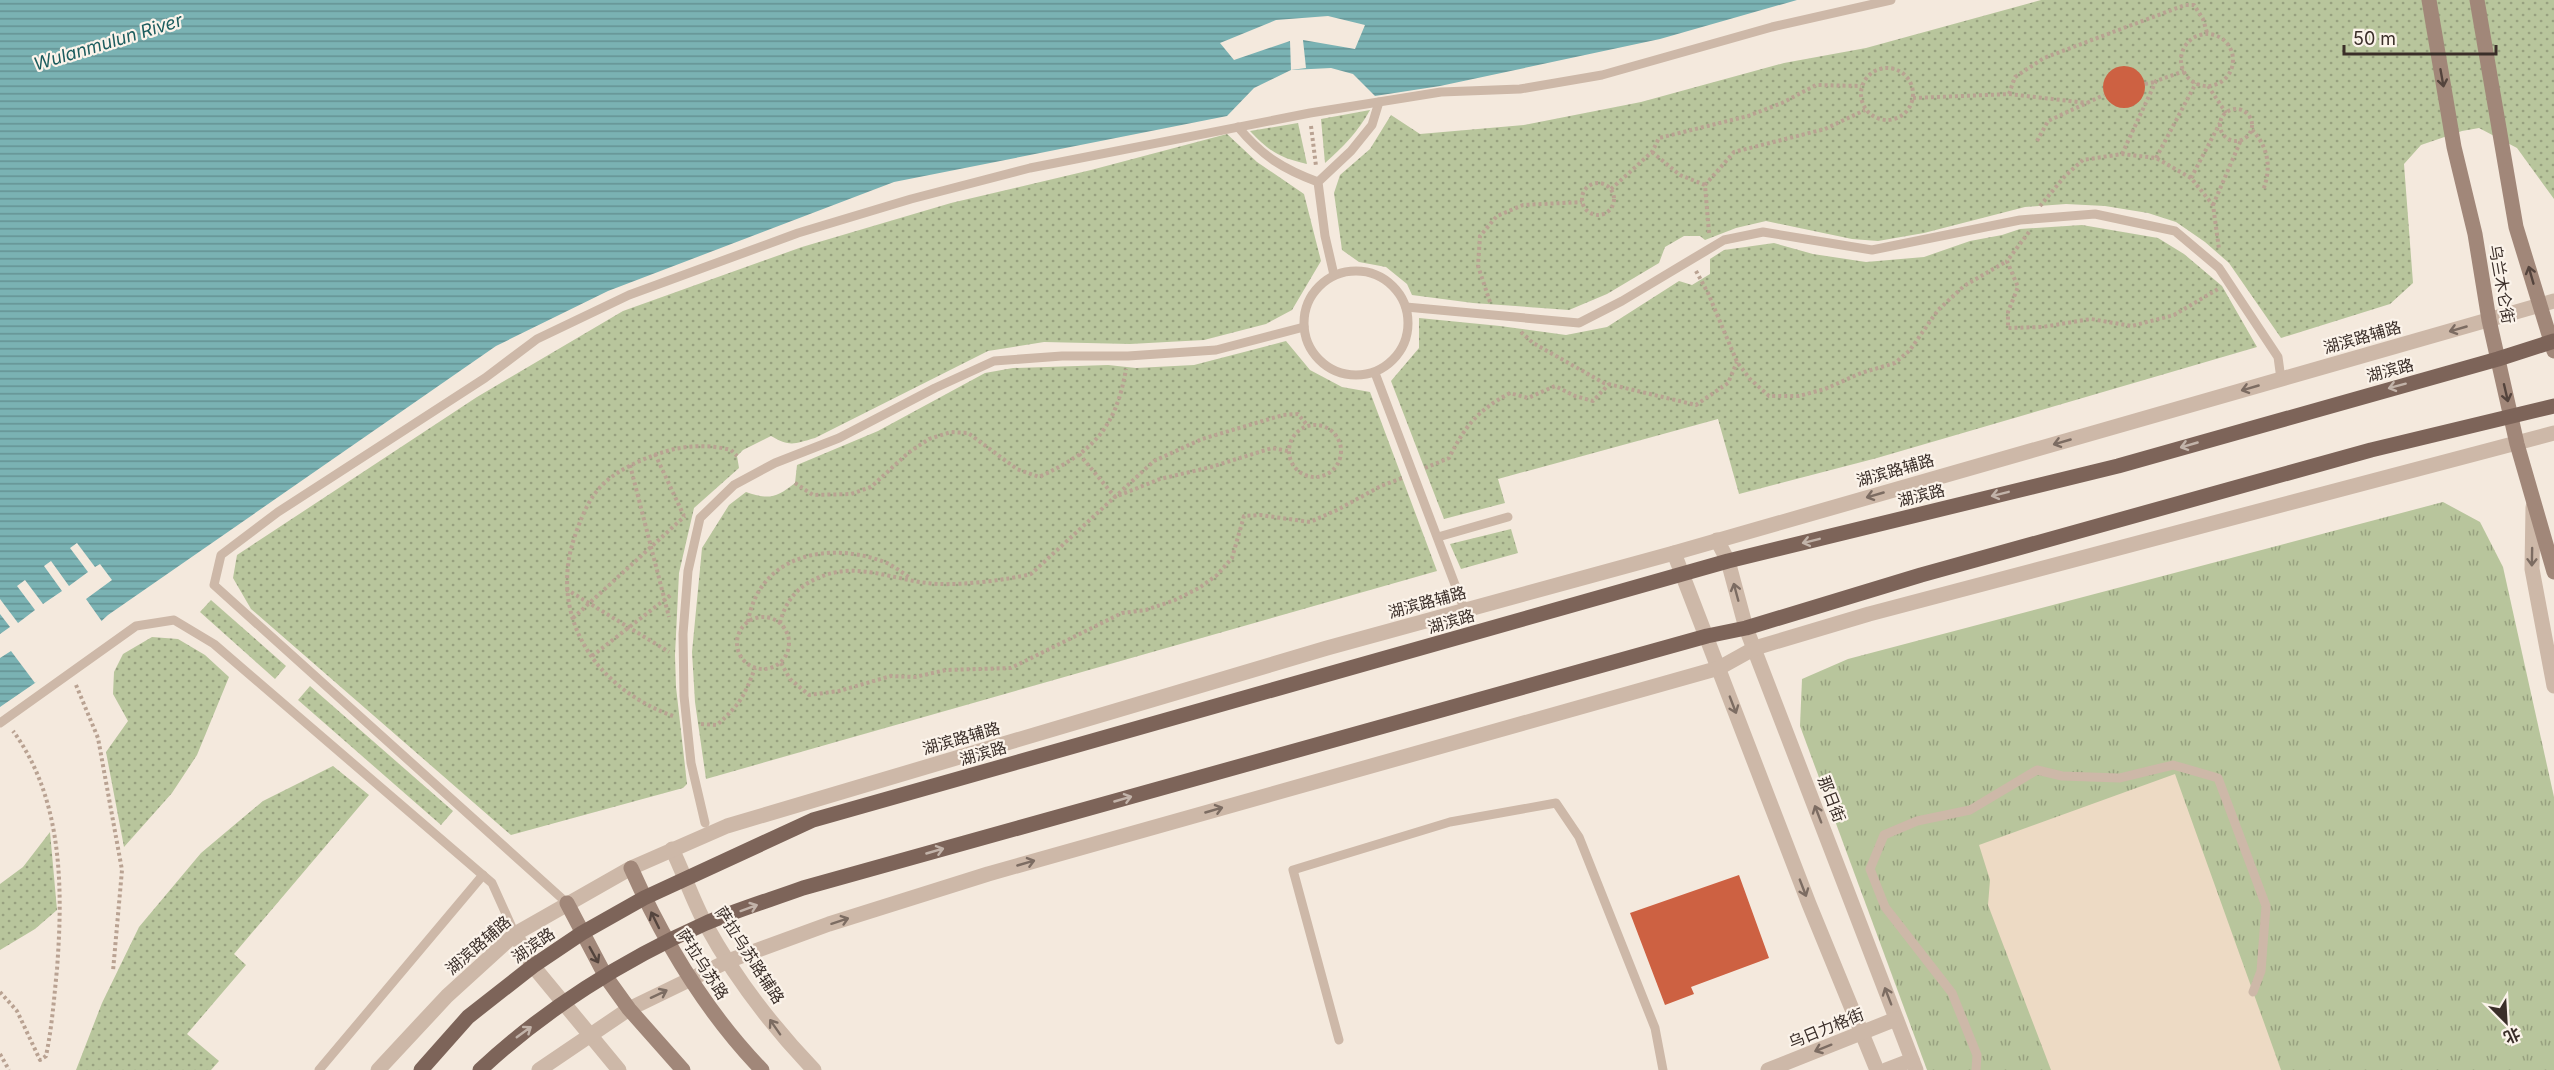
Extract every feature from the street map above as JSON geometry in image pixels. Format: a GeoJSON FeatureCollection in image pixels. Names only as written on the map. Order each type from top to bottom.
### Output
{"type":"FeatureCollection","features":[{"type":"Feature","properties":{"kind":"main road","name":"乌兰木仑街"},"geometry":{"type":"LineString","coordinates":[[2428,0],[2454,147],[2475,234],[2489,320],[2517,444],[2554,572]]}},
{"type":"Feature","properties":{"kind":"main road","name":"乌兰木仑街"},"geometry":{"type":"LineString","coordinates":[[2477,0],[2517,227],[2547,303],[2553,345]]}},
{"type":"Feature","properties":{"kind":"main road","name":"湖滨路"},"geometry":{"type":"LineString","coordinates":[[421,1070],[468,1017],[533,966],[582,933],[644,898],[687,880],[813,819],[1728,561],[2118,466],[2553,345]]}},
{"type":"Feature","properties":{"kind":"main road"},"geometry":{"type":"LineString","coordinates":[[480,1070],[509,1043],[564,1003],[666,942],[706,924],[803,888],[1707,636],[1746,628],[1921,575],[2371,450],[2554,406]]}},
{"type":"Feature","properties":{"kind":"main road","name":"萨拉乌苏路"},"geometry":{"type":"LineString","coordinates":[[631,868],[666,942],[689,980],[744,1052],[762,1070]]}},
{"type":"Feature","properties":{"kind":"main road"},"geometry":{"type":"LineString","coordinates":[[567,903],[606,977],[629,1009],[683,1070]]}},
{"type":"Feature","properties":{"kind":"street","name":"湖滨路辅路"},"geometry":{"type":"LineString","coordinates":[[378,1070],[447,996],[515,934],[631,868],[727,826],[1327,648],[1674,553],[2547,303]]}},
{"type":"Feature","properties":{"kind":"street"},"geometry":{"type":"LineString","coordinates":[[539,1070],[629,1009],[728,961],[829,924],[988,874],[1719,668],[1755,648],[1880,611],[2554,434]]}},
{"type":"Feature","properties":{"kind":"street"},"geometry":{"type":"LineString","coordinates":[[2534,498],[2532,569],[2554,686]]}},
{"type":"Feature","properties":{"kind":"street","name":"那日街"},"geometry":{"type":"LineString","coordinates":[[1717,540],[1728,561],[1746,628],[1914,1065]]}},
{"type":"Feature","properties":{"kind":"street"},"geometry":{"type":"LineString","coordinates":[[1674,553],[1809,904],[1877,1070]]}},
{"type":"Feature","properties":{"kind":"street","name":"萨拉乌苏路辅路"},"geometry":{"type":"LineString","coordinates":[[672,849],[706,924],[728,961],[782,1037],[814,1070]]}},
{"type":"Feature","properties":{"kind":"street"},"geometry":{"type":"LineString","coordinates":[[515,934],[533,966],[619,1070]]}},
{"type":"Feature","properties":{"kind":"street","name":"乌日力格街"},"geometry":{"type":"LineString","coordinates":[[1768,1070],[1896,1019]]}},
{"type":"Feature","properties":{"kind":"street"},"geometry":{"type":"LineString","coordinates":[[1886,1070],[1914,1065]]}},
{"type":"Feature","properties":{"kind":"lane"},"geometry":{"type":"LineString","coordinates":[[567,903],[214,585],[221,555],[278,512],[485,378],[537,339],[629,295],[798,233],[911,199],[1030,168],[1310,113],[1441,92],[1520,89],[1602,75],[1772,27],[1891,0]]}},
{"type":"Feature","properties":{"kind":"lane"},"geometry":{"type":"LineString","coordinates":[[1318,182],[1351,151],[1372,125],[1379,102]]}},
{"type":"Feature","properties":{"kind":"lane"},"geometry":{"type":"LineString","coordinates":[[1238,127],[1256,149],[1290,172],[1318,182]]}},
{"type":"Feature","properties":{"kind":"lane"},"geometry":{"type":"LineString","coordinates":[[1318,182],[1325,236],[1334,275]]}},
{"type":"Feature","properties":{"kind":"lane"},"geometry":{"type":"LineString","coordinates":[[1406,307],[1579,323],[1724,240],[1763,232],[1872,250],[2036,219],[2095,214],[2175,231],[2219,268],[2278,357],[2282,379]]}},
{"type":"Feature","properties":{"kind":"lane"},"geometry":{"type":"LineString","coordinates":[[1359,271],[1371,273],[1393,285],[1406,307],[1408,332],[1404,344],[1389,364],[1375,373],[1354,375],[1330,368],[1312,351],[1304,327],[1305,314],[1311,297],[1323,282],[1334,275],[1359,271]]}},
{"type":"Feature","properties":{"kind":"lane"},"geometry":{"type":"LineString","coordinates":[[705,823],[691,763],[687,722],[683,634],[688,571],[700,518],[734,485],[775,463],[839,438],[935,388],[994,361],[1216,350],[1304,327]]}},
{"type":"Feature","properties":{"kind":"lane"},"geometry":{"type":"LineString","coordinates":[[1375,373],[1465,611]]}},
{"type":"Feature","properties":{"kind":"lane"},"geometry":{"type":"LineString","coordinates":[[1438,537],[1508,517]]}},
{"type":"Feature","properties":{"kind":"lane"},"geometry":{"type":"LineString","coordinates":[[2,722],[136,626],[174,620],[214,644],[492,883],[515,934]]}},
{"type":"Feature","properties":{"kind":"lane"},"geometry":{"type":"LineString","coordinates":[[1976,1070],[1977,1055],[1952,993],[1885,907],[1870,869],[1884,835],[1917,821],[1970,810],[2037,770],[2062,776],[2119,778],[2173,765],[2218,778],[2266,906],[2261,970],[2253,992]]}},
{"type":"Feature","properties":{"kind":"lane"},"geometry":{"type":"LineString","coordinates":[[1339,1040],[1293,870],[1450,822],[1556,803],[1579,837],[1655,1028],[1663,1070]]}},
{"type":"Feature","properties":{"kind":"lane"},"geometry":{"type":"LineString","coordinates":[[319,1070],[483,875]]}},
{"type":"Feature","properties":{"kind":"path"},"geometry":{"type":"LineString","coordinates":[[2009,94],[2015,78],[2044,58],[2185,6],[2194,5],[2203,19],[2207,33]]}},
{"type":"Feature","properties":{"kind":"path"},"geometry":{"type":"LineString","coordinates":[[2207,33],[2224,39],[2230,46],[2233,64],[2225,80],[2208,86],[2196,83],[2184,71],[2181,60],[2186,44],[2192,38],[2207,33]]}},
{"type":"Feature","properties":{"kind":"path"},"geometry":{"type":"LineString","coordinates":[[1879,69],[1896,70],[1909,81],[1913,98],[1910,107],[1896,119],[1878,119],[1865,110],[1862,102],[1862,86],[1865,79],[1879,69]]}},
{"type":"Feature","properties":{"kind":"path"},"geometry":{"type":"LineString","coordinates":[[2145,84],[2184,71]]}},
{"type":"Feature","properties":{"kind":"path"},"geometry":{"type":"LineString","coordinates":[[2121,154],[2156,81]]}},
{"type":"Feature","properties":{"kind":"path"},"geometry":{"type":"LineString","coordinates":[[2156,158],[2196,83]]}},
{"type":"Feature","properties":{"kind":"path"},"geometry":{"type":"LineString","coordinates":[[1611,189],[1652,152],[1659,138],[1748,116],[1782,103],[1816,85],[1862,86]]}},
{"type":"Feature","properties":{"kind":"path"},"geometry":{"type":"LineString","coordinates":[[2208,86],[2226,113]]}},
{"type":"Feature","properties":{"kind":"path"},"geometry":{"type":"LineString","coordinates":[[1913,98],[2009,94],[2087,103]]}},
{"type":"Feature","properties":{"kind":"path"},"geometry":{"type":"LineString","coordinates":[[2037,141],[2048,121],[2104,95]]}},
{"type":"Feature","properties":{"kind":"path"},"geometry":{"type":"LineString","coordinates":[[2191,178],[2226,113],[2236,109],[2245,112],[2251,120],[2252,130],[2262,139],[2268,158],[2268,179],[2263,190]]}},
{"type":"Feature","properties":{"kind":"path"},"geometry":{"type":"LineString","coordinates":[[1712,248],[1707,225],[1705,185],[1734,152],[1825,129],[1865,110]]}},
{"type":"Feature","properties":{"kind":"path"},"geometry":{"type":"LineString","coordinates":[[1310,113],[1318,182]]}},
{"type":"Feature","properties":{"kind":"path"},"geometry":{"type":"LineString","coordinates":[[2221,122],[2226,137],[2236,141],[2241,140]]}},
{"type":"Feature","properties":{"kind":"path"},"geometry":{"type":"LineString","coordinates":[[2213,205],[2241,140],[2252,130]]}},
{"type":"Feature","properties":{"kind":"path"},"geometry":{"type":"LineString","coordinates":[[1652,152],[1680,175],[1705,185]]}},
{"type":"Feature","properties":{"kind":"path"},"geometry":{"type":"LineString","coordinates":[[1691,260],[1708,293],[1737,362],[1750,380],[1769,396],[1798,396],[1825,389],[1861,373],[1895,363],[1910,350],[1938,310],[1984,273],[2007,261],[2025,239],[2036,219],[2040,205],[2065,176],[2083,160],[2121,154],[2156,158],[2191,178],[2213,205],[2218,233],[2219,268]]}},
{"type":"Feature","properties":{"kind":"path"},"geometry":{"type":"LineString","coordinates":[[1582,202],[1584,191],[1592,184],[1602,184],[1611,189]]}},
{"type":"Feature","properties":{"kind":"path"},"geometry":{"type":"LineString","coordinates":[[1582,202],[1592,214],[1603,214],[1613,204],[1611,189]]}},
{"type":"Feature","properties":{"kind":"path"},"geometry":{"type":"LineString","coordinates":[[1582,202],[1523,205],[1497,216],[1480,236],[1478,266],[1500,317],[1533,343],[1609,384],[1696,405],[1728,383],[1737,362]]}},
{"type":"Feature","properties":{"kind":"path"},"geometry":{"type":"LineString","coordinates":[[2007,261],[2018,287],[2008,312],[2008,328],[2042,327],[2091,319],[2132,326],[2174,315],[2229,282]]}},
{"type":"Feature","properties":{"kind":"path"},"geometry":{"type":"LineString","coordinates":[[795,483],[813,495],[851,494],[871,488],[908,453],[929,438],[951,432],[968,433],[1017,469],[1039,477],[1064,466],[1110,424],[1118,405],[1128,356]]}},
{"type":"Feature","properties":{"kind":"path"},"geometry":{"type":"LineString","coordinates":[[781,663],[790,679],[809,695],[869,684],[891,675],[915,677],[946,670],[1011,668],[1122,613],[1146,610],[1175,600],[1199,588],[1232,558],[1244,516],[1260,515],[1311,522],[1381,486],[1449,458],[1462,433],[1487,405],[1510,393],[1528,398],[1555,386],[1575,396],[1593,400],[1609,384]]}},
{"type":"Feature","properties":{"kind":"path"},"geometry":{"type":"LineString","coordinates":[[780,623],[783,610],[800,588],[824,574],[849,570],[939,584],[1013,579],[1031,574],[1155,461],[1202,439],[1283,415],[1298,414],[1307,425]]}},
{"type":"Feature","properties":{"kind":"path"},"geometry":{"type":"LineString","coordinates":[[1307,425],[1324,426],[1338,437],[1341,455],[1338,463],[1325,475],[1307,476],[1293,466],[1288,451],[1293,435],[1307,425]]}},
{"type":"Feature","properties":{"kind":"path"},"geometry":{"type":"LineString","coordinates":[[736,456],[731,450],[697,445],[680,447],[655,454],[630,465],[604,483],[587,504],[574,537],[566,571],[566,589],[573,618],[592,656],[611,681],[639,700],[687,722],[717,725],[744,697],[755,668]]}},
{"type":"Feature","properties":{"kind":"path"},"geometry":{"type":"LineString","coordinates":[[1115,497],[1160,479],[1211,467],[1272,448],[1288,451]]}},
{"type":"Feature","properties":{"kind":"path"},"geometry":{"type":"LineString","coordinates":[[655,454],[687,522]]}},
{"type":"Feature","properties":{"kind":"path"},"geometry":{"type":"LineString","coordinates":[[1078,454],[1115,497]]}},
{"type":"Feature","properties":{"kind":"path"},"geometry":{"type":"LineString","coordinates":[[630,465],[670,620]]}},
{"type":"Feature","properties":{"kind":"path"},"geometry":{"type":"LineString","coordinates":[[573,618],[689,512]]}},
{"type":"Feature","properties":{"kind":"path"},"geometry":{"type":"LineString","coordinates":[[748,622],[750,606],[759,589],[778,570],[794,559],[824,552],[857,556],[887,563],[914,580]]}},
{"type":"Feature","properties":{"kind":"path"},"geometry":{"type":"LineString","coordinates":[[566,589],[675,656]]}},
{"type":"Feature","properties":{"kind":"path"},"geometry":{"type":"LineString","coordinates":[[592,656],[678,589]]}},
{"type":"Feature","properties":{"kind":"path"},"geometry":{"type":"LineString","coordinates":[[763,617],[780,623],[786,630],[789,647],[781,663],[773,668],[755,668],[742,659],[737,644],[742,628],[748,622],[763,617]]}},
{"type":"Feature","properties":{"kind":"path"},"geometry":{"type":"LineString","coordinates":[[69,675],[76,685],[98,738],[120,852],[121,898],[113,970]]}},
{"type":"Feature","properties":{"kind":"path"},"geometry":{"type":"LineString","coordinates":[[0,992],[17,1011],[40,1060],[46,1056],[54,1016],[61,900],[60,871],[55,833],[38,780],[27,752],[2,722]]}},
{"type":"Feature","properties":{"kind":"path"},"geometry":{"type":"LineString","coordinates":[[0,1054],[9,1070]]}},
{"type":"Feature","properties":{"kind":"green space"},"geometry":{"type":"Polygon","coordinates":[[[2041,0],[2554,0],[2554,199],[2517,148],[2479,128],[2462,131],[2421,145],[2404,164],[2413,283],[2390,304],[2281,338],[2229,263],[2205,242],[2176,222],[2148,213],[2105,206],[2066,204],[2025,207],[1924,233],[1878,241],[1852,239],[1766,221],[1736,228],[1705,240],[1700,236],[1684,236],[1665,247],[1659,263],[1607,294],[1569,310],[1473,303],[1412,295],[1407,284],[1386,267],[1359,262],[1342,250],[1334,193],[1340,175],[1370,149],[1391,115],[1420,134],[1524,125],[1641,102],[1784,63],[1866,48],[2041,0]]]}},
{"type":"Feature","properties":{"kind":"green space"},"geometry":{"type":"Polygon","coordinates":[[[1370,110],[1350,139],[1325,163],[1321,119],[1370,110]]]}},
{"type":"Feature","properties":{"kind":"green space"},"geometry":{"type":"Polygon","coordinates":[[[1298,123],[1307,164],[1276,153],[1250,131],[1298,123]]]}},
{"type":"Feature","properties":{"kind":"green space"},"geometry":{"type":"Polygon","coordinates":[[[1227,134],[1257,162],[1304,194],[1321,261],[1292,310],[1266,324],[1204,340],[1130,344],[1044,342],[988,351],[815,438],[792,443],[783,442],[771,436],[743,450],[737,456],[739,468],[694,508],[679,573],[675,655],[676,687],[687,784],[683,788],[511,835],[251,609],[233,578],[237,555],[477,397],[623,311],[802,247],[951,203],[1091,170],[1227,134]]]}},
{"type":"Feature","properties":{"kind":"green space"},"geometry":{"type":"Polygon","coordinates":[[[2082,225],[2158,238],[2184,254],[2222,286],[2257,347],[1877,458],[1739,494],[1718,419],[1498,479],[1505,503],[1444,519],[1391,381],[1419,348],[1419,318],[1566,335],[1607,327],[1679,281],[1692,285],[1710,274],[1710,259],[1724,250],[1774,243],[1813,254],[1866,262],[1924,257],[1970,241],[2020,229],[2082,225]]]}},
{"type":"Feature","properties":{"kind":"green space"},"geometry":{"type":"Polygon","coordinates":[[[1286,341],[1310,370],[1342,387],[1370,392],[1437,571],[706,779],[695,702],[692,652],[702,548],[729,505],[746,492],[767,497],[777,495],[795,483],[797,465],[878,431],[985,373],[1013,368],[1108,365],[1136,368],[1194,365],[1286,341]]]}},
{"type":"Feature","properties":{"kind":"green space"},"geometry":{"type":"Polygon","coordinates":[[[2443,502],[2480,522],[2503,567],[2554,797],[2554,1070],[1927,1070],[1800,726],[1802,679],[1848,659],[2443,502]]]}},
{"type":"Feature","properties":{"kind":"green space"},"geometry":{"type":"Polygon","coordinates":[[[1511,529],[1518,553],[1461,569],[1450,544],[1511,529]]]}},
{"type":"Feature","properties":{"kind":"green space"},"geometry":{"type":"Polygon","coordinates":[[[211,600],[286,666],[275,679],[200,612],[211,600]]]}},
{"type":"Feature","properties":{"kind":"green space"},"geometry":{"type":"Polygon","coordinates":[[[152,637],[178,639],[205,655],[229,677],[197,755],[172,793],[124,847],[106,752],[128,721],[113,694],[114,672],[123,654],[152,637]]]}},
{"type":"Feature","properties":{"kind":"green space"},"geometry":{"type":"Polygon","coordinates":[[[310,686],[453,811],[441,825],[298,700],[310,686]]]}},
{"type":"Feature","properties":{"kind":"green space"},"geometry":{"type":"Polygon","coordinates":[[[333,766],[369,795],[234,954],[246,965],[187,1034],[219,1061],[211,1070],[76,1070],[102,1003],[139,927],[201,853],[263,801],[333,766]]]}},
{"type":"Feature","properties":{"kind":"green space"},"geometry":{"type":"Polygon","coordinates":[[[50,832],[57,910],[35,929],[0,950],[0,884],[23,867],[50,832]]]}},
{"type":"Feature","properties":{"kind":"shaded area"},"geometry":{"type":"Polygon","coordinates":[[[2175,774],[2281,1070],[2051,1070],[1988,905],[1990,880],[1979,845],[2175,774]]]}},
{"type":"Feature","properties":{"kind":"water","name":"Wulanmulun River"},"geometry":{"type":"Polygon","coordinates":[[[0,0],[1797,0],[1660,39],[1440,86],[1375,96],[1353,74],[1331,68],[1291,70],[1254,88],[1227,116],[894,182],[608,291],[496,346],[108,615],[35,683],[0,707],[0,0]]]}},
{"type":"Feature","properties":{"kind":"pier"},"geometry":{"type":"Polygon","coordinates":[[[1328,16],[1365,25],[1355,49],[1303,40],[1306,68],[1291,70],[1290,41],[1234,60],[1220,43],[1276,20],[1328,16]]]}},
{"type":"Feature","properties":{"kind":"pier"},"geometry":{"type":"Polygon","coordinates":[[[77,543],[95,567],[100,564],[112,580],[86,599],[103,623],[52,671],[35,683],[11,651],[0,658],[0,634],[10,627],[0,614],[0,599],[18,623],[35,610],[17,586],[25,580],[43,604],[62,591],[44,566],[51,561],[69,586],[88,572],[70,548],[77,543]]]}},
{"type":"Feature","properties":{"kind":"building"},"geometry":{"type":"Polygon","coordinates":[[[2124,66],[2132,67],[2139,72],[2144,79],[2144,95],[2139,102],[2132,107],[2124,108],[2116,107],[2109,102],[2104,95],[2103,87],[2104,79],[2109,72],[2116,67],[2124,66]]]}},
{"type":"Feature","properties":{"kind":"building"},"geometry":{"type":"Polygon","coordinates":[[[1739,875],[1769,958],[1691,987],[1694,994],[1665,1005],[1630,913],[1739,875]]]}}]}
